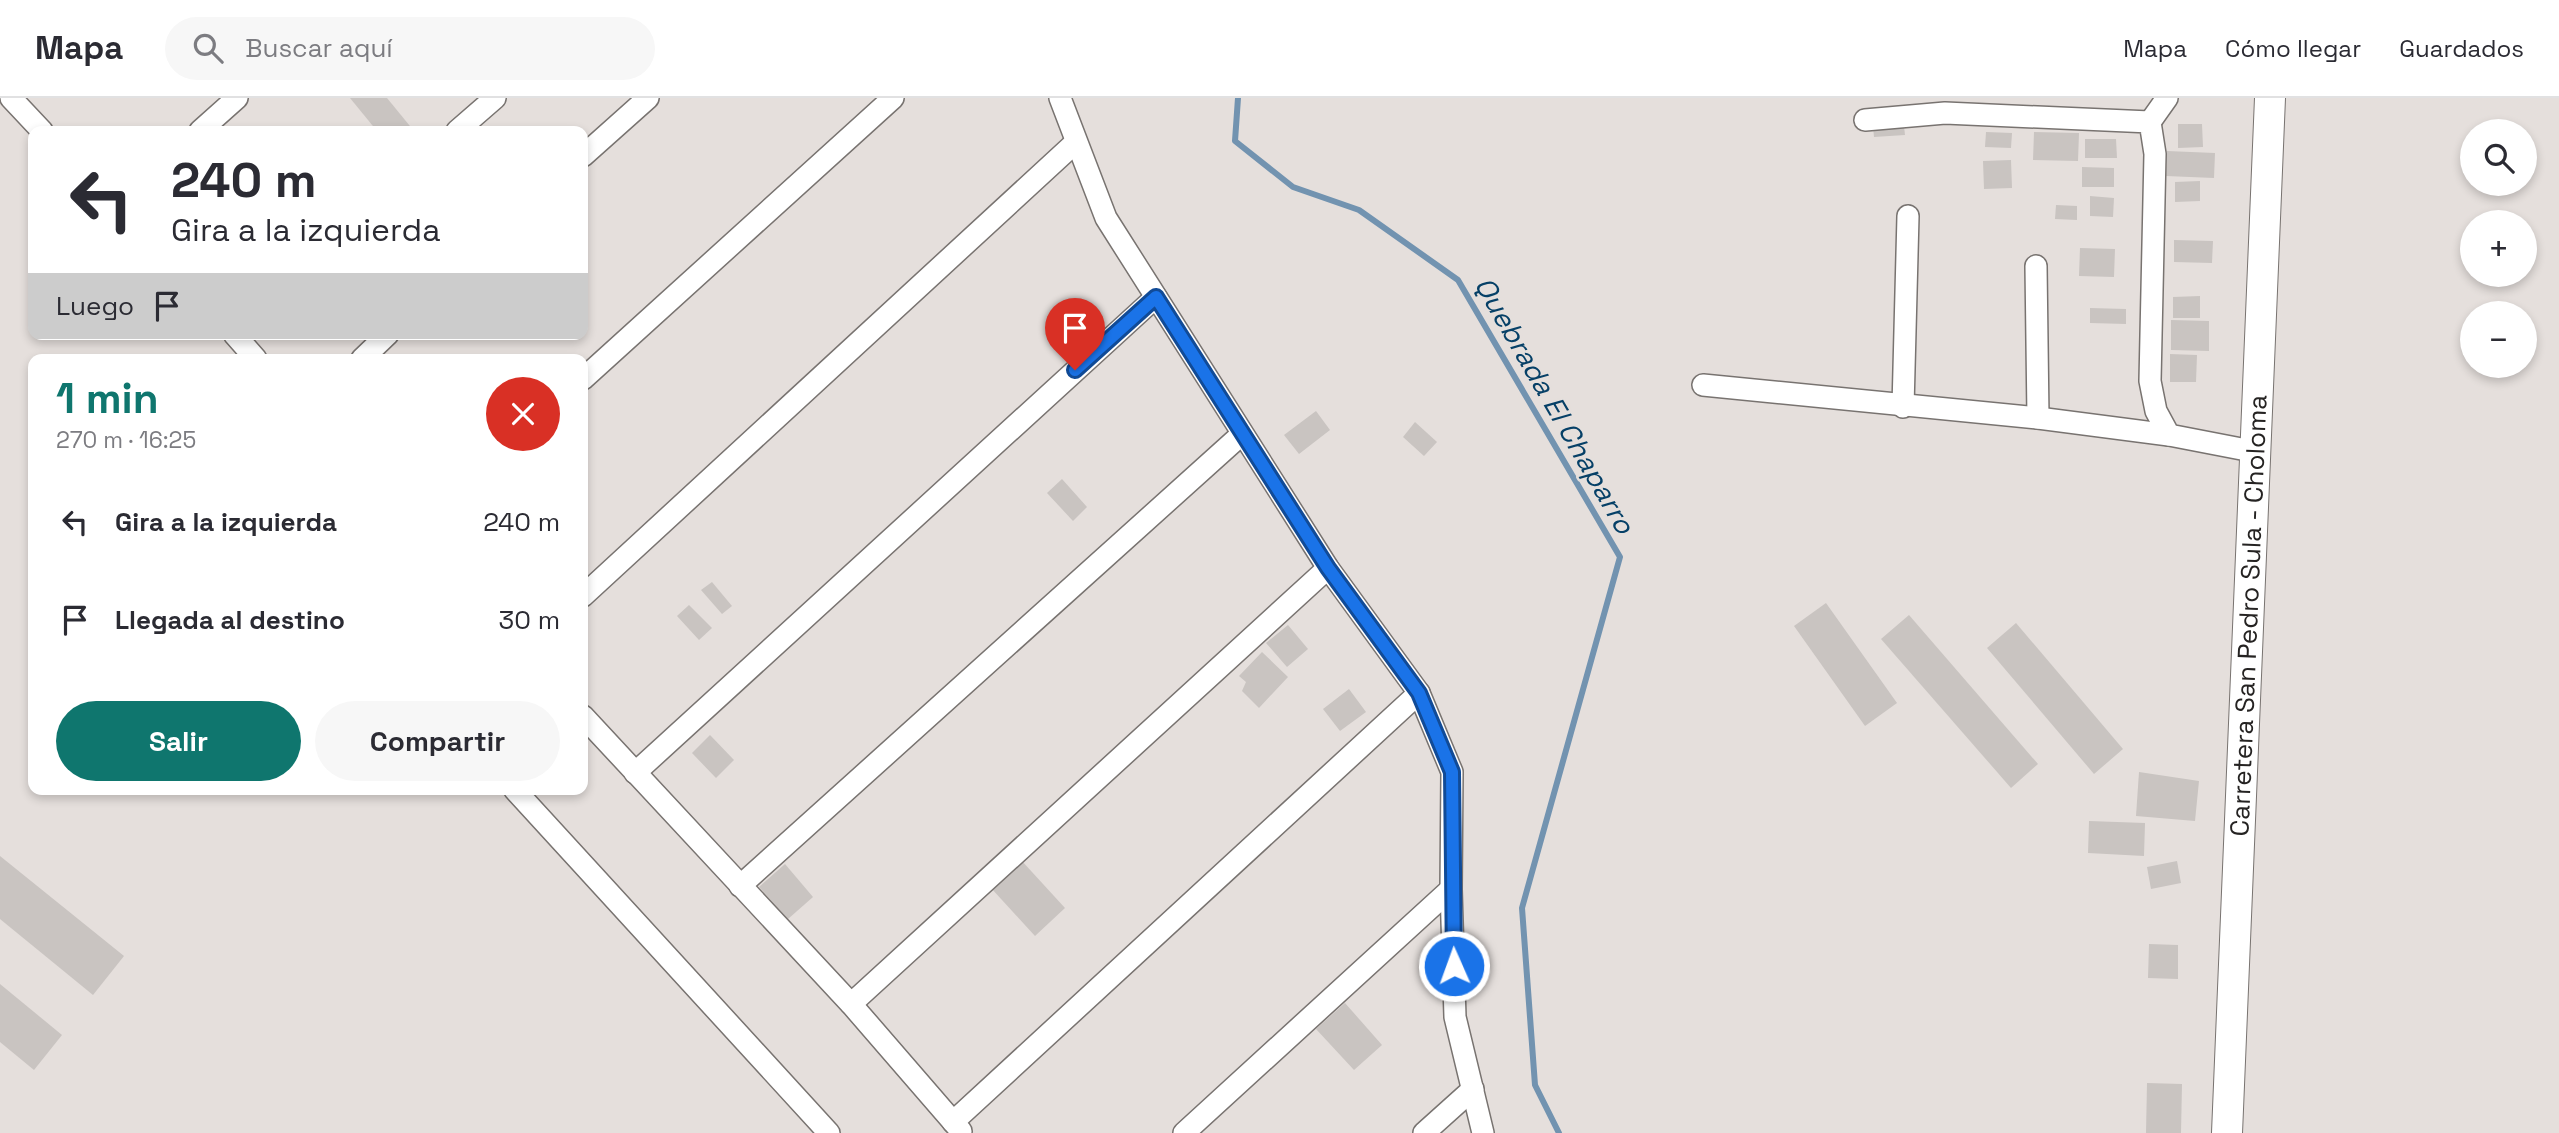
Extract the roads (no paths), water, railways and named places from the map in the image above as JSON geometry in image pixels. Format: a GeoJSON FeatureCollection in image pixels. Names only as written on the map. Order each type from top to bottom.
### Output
{"type":"FeatureCollection","features":[{"type":"Feature","properties":{"kind":"main road","name":"Carretera San Pedro Sula - Choloma"},"geometry":{"type":"LineString","coordinates":[[2227,1133],[2270,98]]}},
{"type":"Feature","properties":{"kind":"street"},"geometry":{"type":"LineString","coordinates":[[10,98],[37,126]]}},
{"type":"Feature","properties":{"kind":"street"},"geometry":{"type":"LineString","coordinates":[[206,126],[237,98]]}},
{"type":"Feature","properties":{"kind":"street"},"geometry":{"type":"LineString","coordinates":[[463,126],[495,98]]}},
{"type":"Feature","properties":{"kind":"street"},"geometry":{"type":"LineString","coordinates":[[588,152],[648,98]]}},
{"type":"Feature","properties":{"kind":"street"},"geometry":{"type":"LineString","coordinates":[[588,374],[894,98]]}},
{"type":"Feature","properties":{"kind":"street"},"geometry":{"type":"LineString","coordinates":[[1060,98],[1106,218],[1328,568],[1419,693],[1452,772],[1451,889],[1455,1017],[1483,1133]]}},
{"type":"Feature","properties":{"kind":"street"},"geometry":{"type":"LineString","coordinates":[[2167,98],[2150,122],[2155,154],[2150,381],[2156,411],[2169,435]]}},
{"type":"Feature","properties":{"kind":"street"},"geometry":{"type":"LineString","coordinates":[[1865,120],[1945,113],[2150,122]]}},
{"type":"Feature","properties":{"kind":"street"},"geometry":{"type":"LineString","coordinates":[[588,591],[1076,142]]}},
{"type":"Feature","properties":{"kind":"street"},"geometry":{"type":"LineString","coordinates":[[1903,407],[1908,216]]}},
{"type":"Feature","properties":{"kind":"street"},"geometry":{"type":"LineString","coordinates":[[2036,265],[2038,418]]}},
{"type":"Feature","properties":{"kind":"street"},"geometry":{"type":"LineString","coordinates":[[635,773],[1156,297]]}},
{"type":"Feature","properties":{"kind":"street"},"geometry":{"type":"LineString","coordinates":[[239,340],[252,354]]}},
{"type":"Feature","properties":{"kind":"street"},"geometry":{"type":"LineString","coordinates":[[367,354],[382,340]]}},
{"type":"Feature","properties":{"kind":"street"},"geometry":{"type":"LineString","coordinates":[[1703,385],[1903,407],[2038,418],[2169,435],[2257,452]]}},
{"type":"Feature","properties":{"kind":"street"},"geometry":{"type":"LineString","coordinates":[[740,886],[1242,434]]}},
{"type":"Feature","properties":{"kind":"street"},"geometry":{"type":"LineString","coordinates":[[851,1004],[1328,568]]}},
{"type":"Feature","properties":{"kind":"street"},"geometry":{"type":"LineString","coordinates":[[588,721],[851,1004],[958,1128],[1419,693]]}},
{"type":"Feature","properties":{"kind":"street"},"geometry":{"type":"LineString","coordinates":[[519,795],[829,1133]]}},
{"type":"Feature","properties":{"kind":"street"},"geometry":{"type":"LineString","coordinates":[[1184,1133],[1451,889]]}},
{"type":"Feature","properties":{"kind":"street"},"geometry":{"type":"LineString","coordinates":[[1424,1133],[1473,1089]]}},
{"type":"Feature","properties":{"kind":"waterway","name":"Quebrada El Chaparro"},"geometry":{"type":"LineString","coordinates":[[1238,98],[1235,141],[1293,187],[1359,210],[1458,280],[1620,557],[1522,908],[1535,1085],[1559,1133]]}}]}
